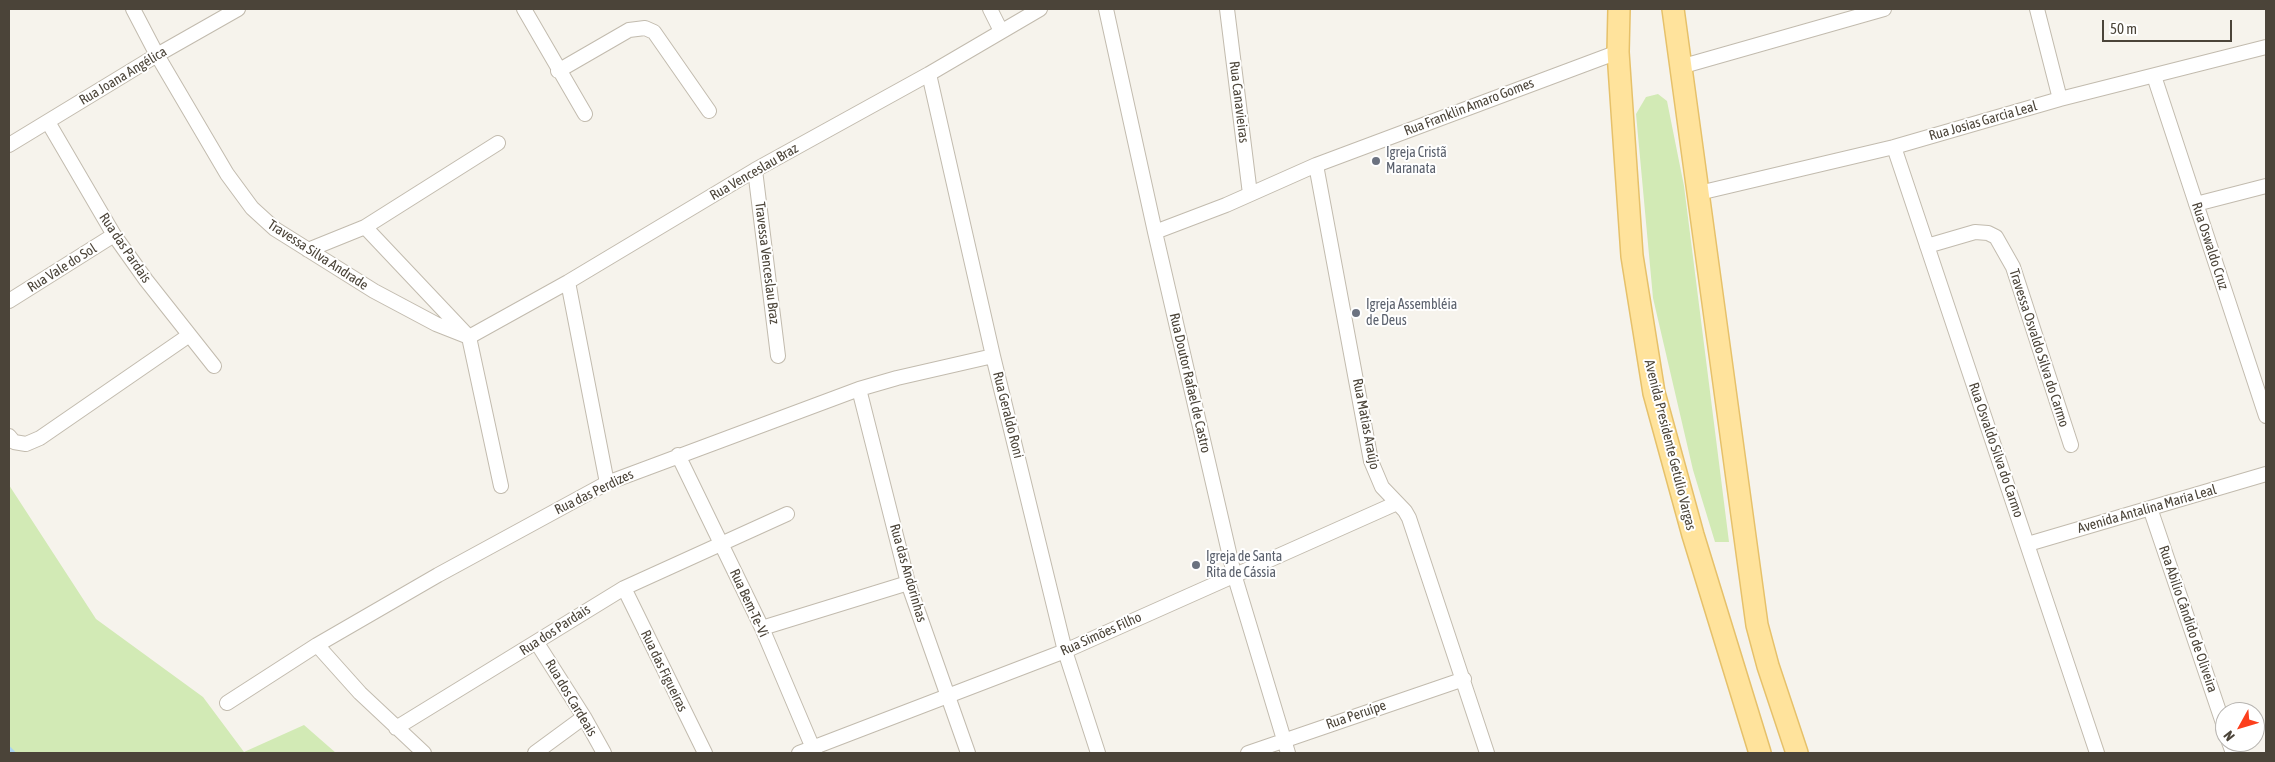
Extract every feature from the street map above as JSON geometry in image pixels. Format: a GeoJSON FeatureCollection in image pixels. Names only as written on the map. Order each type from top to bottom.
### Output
{"type":"FeatureCollection","features":[{"type":"Feature","properties":{"kind":"main road","name":"Avenida Presidente Getúlio Vargas"},"geometry":{"type":"LineString","coordinates":[[1619,9],[1618,52],[1632,256],[1654,393],[1690,526],[1760,753]]}},
{"type":"Feature","properties":{"kind":"main road"},"geometry":{"type":"LineString","coordinates":[[1673,9],[1757,625],[1768,666],[1797,753]]}},
{"type":"Feature","properties":{"kind":"street","name":"Travessa Silva Andrade"},"geometry":{"type":"LineString","coordinates":[[133,9],[157,55],[227,174],[252,208],[275,229],[374,291],[436,324],[469,337]]}},
{"type":"Feature","properties":{"kind":"street","name":"Rua Joana Angélica"},"geometry":{"type":"LineString","coordinates":[[9,145],[157,55],[238,9]]}},
{"type":"Feature","properties":{"kind":"street"},"geometry":{"type":"LineString","coordinates":[[524,9],[585,114]]}},
{"type":"Feature","properties":{"kind":"street"},"geometry":{"type":"LineString","coordinates":[[990,9],[1001,31]]}},
{"type":"Feature","properties":{"kind":"street","name":"Rua Venceslau Braz"},"geometry":{"type":"LineString","coordinates":[[469,337],[568,282],[755,170],[929,74],[1040,9]]}},
{"type":"Feature","properties":{"kind":"street","name":"Rua Doutor Rafael de Castro"},"geometry":{"type":"LineString","coordinates":[[1106,9],[1234,574],[1286,746]]}},
{"type":"Feature","properties":{"kind":"street","name":"Rua Canavieiras"},"geometry":{"type":"LineString","coordinates":[[1227,9],[1250,194]]}},
{"type":"Feature","properties":{"kind":"street"},"geometry":{"type":"LineString","coordinates":[[1680,67],[1839,14],[1884,9]]}},
{"type":"Feature","properties":{"kind":"street"},"geometry":{"type":"LineString","coordinates":[[2037,9],[2060,99]]}},
{"type":"Feature","properties":{"kind":"street"},"geometry":{"type":"LineString","coordinates":[[558,70],[629,30],[645,28],[654,32],[709,111]]}},
{"type":"Feature","properties":{"kind":"street","name":"Rua Josias Garcia Leal"},"geometry":{"type":"LineString","coordinates":[[1699,193],[1894,146],[2060,99],[2266,47]]}},
{"type":"Feature","properties":{"kind":"street","name":"Rua Franklin Amaro Gomes"},"geometry":{"type":"LineString","coordinates":[[1155,232],[1316,165],[1618,52]]}},
{"type":"Feature","properties":{"kind":"street","name":"Rua Geraldo Roni"},"geometry":{"type":"LineString","coordinates":[[929,74],[993,356],[1065,651],[1098,753]]}},
{"type":"Feature","properties":{"kind":"street","name":"Rua Oswaldo Cruz"},"geometry":{"type":"LineString","coordinates":[[2154,76],[2266,416]]}},
{"type":"Feature","properties":{"kind":"street","name":"Rua das Pardais"},"geometry":{"type":"LineString","coordinates":[[48,122],[114,235],[188,336],[214,366]]}},
{"type":"Feature","properties":{"kind":"street"},"geometry":{"type":"LineString","coordinates":[[308,250],[365,227],[498,143]]}},
{"type":"Feature","properties":{"kind":"street","name":"Rua Osvaldo Silva do Carmo"},"geometry":{"type":"LineString","coordinates":[[1894,146],[2097,753]]}},
{"type":"Feature","properties":{"kind":"street","name":"Rua Matias Araújo"},"geometry":{"type":"LineString","coordinates":[[1316,165],[1371,461],[1382,487],[1409,518],[1487,753]]}},
{"type":"Feature","properties":{"kind":"street","name":"Travessa Venceslau Braz"},"geometry":{"type":"LineString","coordinates":[[755,170],[778,356]]}},
{"type":"Feature","properties":{"kind":"street"},"geometry":{"type":"LineString","coordinates":[[2196,204],[2266,186]]}},
{"type":"Feature","properties":{"kind":"street"},"geometry":{"type":"LineString","coordinates":[[365,227],[469,337],[501,486]]}},
{"type":"Feature","properties":{"kind":"street","name":"Travessa Osvaldo Silva do Carmo"},"geometry":{"type":"LineString","coordinates":[[1927,246],[1975,232],[1988,233],[1996,237],[2013,267],[2071,445]]}},
{"type":"Feature","properties":{"kind":"street","name":"Rua Vale do Sol"},"geometry":{"type":"LineString","coordinates":[[9,301],[114,235]]}},
{"type":"Feature","properties":{"kind":"street"},"geometry":{"type":"LineString","coordinates":[[568,282],[607,483]]}},
{"type":"Feature","properties":{"kind":"street"},"geometry":{"type":"LineString","coordinates":[[9,436],[14,442],[26,444],[40,438],[188,336]]}},
{"type":"Feature","properties":{"kind":"street","name":"Rua das Perdizes"},"geometry":{"type":"LineString","coordinates":[[227,703],[317,645],[438,575],[607,483],[859,389],[905,376],[993,356]]}},
{"type":"Feature","properties":{"kind":"street","name":"Rua das Andorinhas"},"geometry":{"type":"LineString","coordinates":[[859,389],[908,583],[968,753]]}},
{"type":"Feature","properties":{"kind":"street","name":"Rua Bem-Te-Vi"},"geometry":{"type":"LineString","coordinates":[[678,455],[762,628],[814,751]]}},
{"type":"Feature","properties":{"kind":"street","name":"Avenida Antalina Maria Leal"},"geometry":{"type":"LineString","coordinates":[[2028,544],[2266,474]]}},
{"type":"Feature","properties":{"kind":"street","name":"Rua Simões Filho"},"geometry":{"type":"LineString","coordinates":[[799,753],[814,751],[949,695],[1065,651],[1234,574],[1397,503]]}},
{"type":"Feature","properties":{"kind":"street","name":"Rua Abilio Cândido de Oliveira"},"geometry":{"type":"LineString","coordinates":[[2150,508],[2216,702]]}},
{"type":"Feature","properties":{"kind":"street","name":"Rua dos Pardais"},"geometry":{"type":"LineString","coordinates":[[396,728],[624,588],[787,514]]}},
{"type":"Feature","properties":{"kind":"street"},"geometry":{"type":"LineString","coordinates":[[762,628],[908,583]]}},
{"type":"Feature","properties":{"kind":"street","name":"Rua das Figueiras"},"geometry":{"type":"LineString","coordinates":[[624,588],[705,753]]}},
{"type":"Feature","properties":{"kind":"street","name":"Rua dos Cardeais"},"geometry":{"type":"LineString","coordinates":[[537,643],[584,716],[604,753]]}},
{"type":"Feature","properties":{"kind":"street"},"geometry":{"type":"LineString","coordinates":[[317,645],[396,728],[424,753]]}},
{"type":"Feature","properties":{"kind":"street","name":"Rua Peruípe"},"geometry":{"type":"LineString","coordinates":[[1248,753],[1286,746],[1464,679]]}},
{"type":"Feature","properties":{"kind":"street"},"geometry":{"type":"LineString","coordinates":[[535,753],[584,716]]}},
{"type":"Feature","properties":{"kind":"green space"},"geometry":{"type":"Polygon","coordinates":[[[1658,94],[1667,101],[1684,186],[1729,542],[1715,542],[1693,470],[1653,298],[1636,114],[1646,97],[1658,94]]]}},
{"type":"Feature","properties":{"kind":"green space"},"geometry":{"type":"Polygon","coordinates":[[[9,485],[96,619],[203,697],[244,752],[304,725],[336,753],[9,753],[9,485]]]}},
{"type":"Feature","properties":{"kind":"waterway"},"geometry":{"type":"LineString","coordinates":[[9,749],[13,753]]}},
{"type":"Feature","properties":{"kind":"place","name":"Igreja Cristã Maranata"},"geometry":{"type":"Point","coordinates":[1376,161]}},
{"type":"Feature","properties":{"kind":"place","name":"Igreja Assembléia de Deus"},"geometry":{"type":"Point","coordinates":[1356,313]}},
{"type":"Feature","properties":{"kind":"place","name":"Igreja de Santa Rita de Cássia"},"geometry":{"type":"Point","coordinates":[1196,565]}}]}
